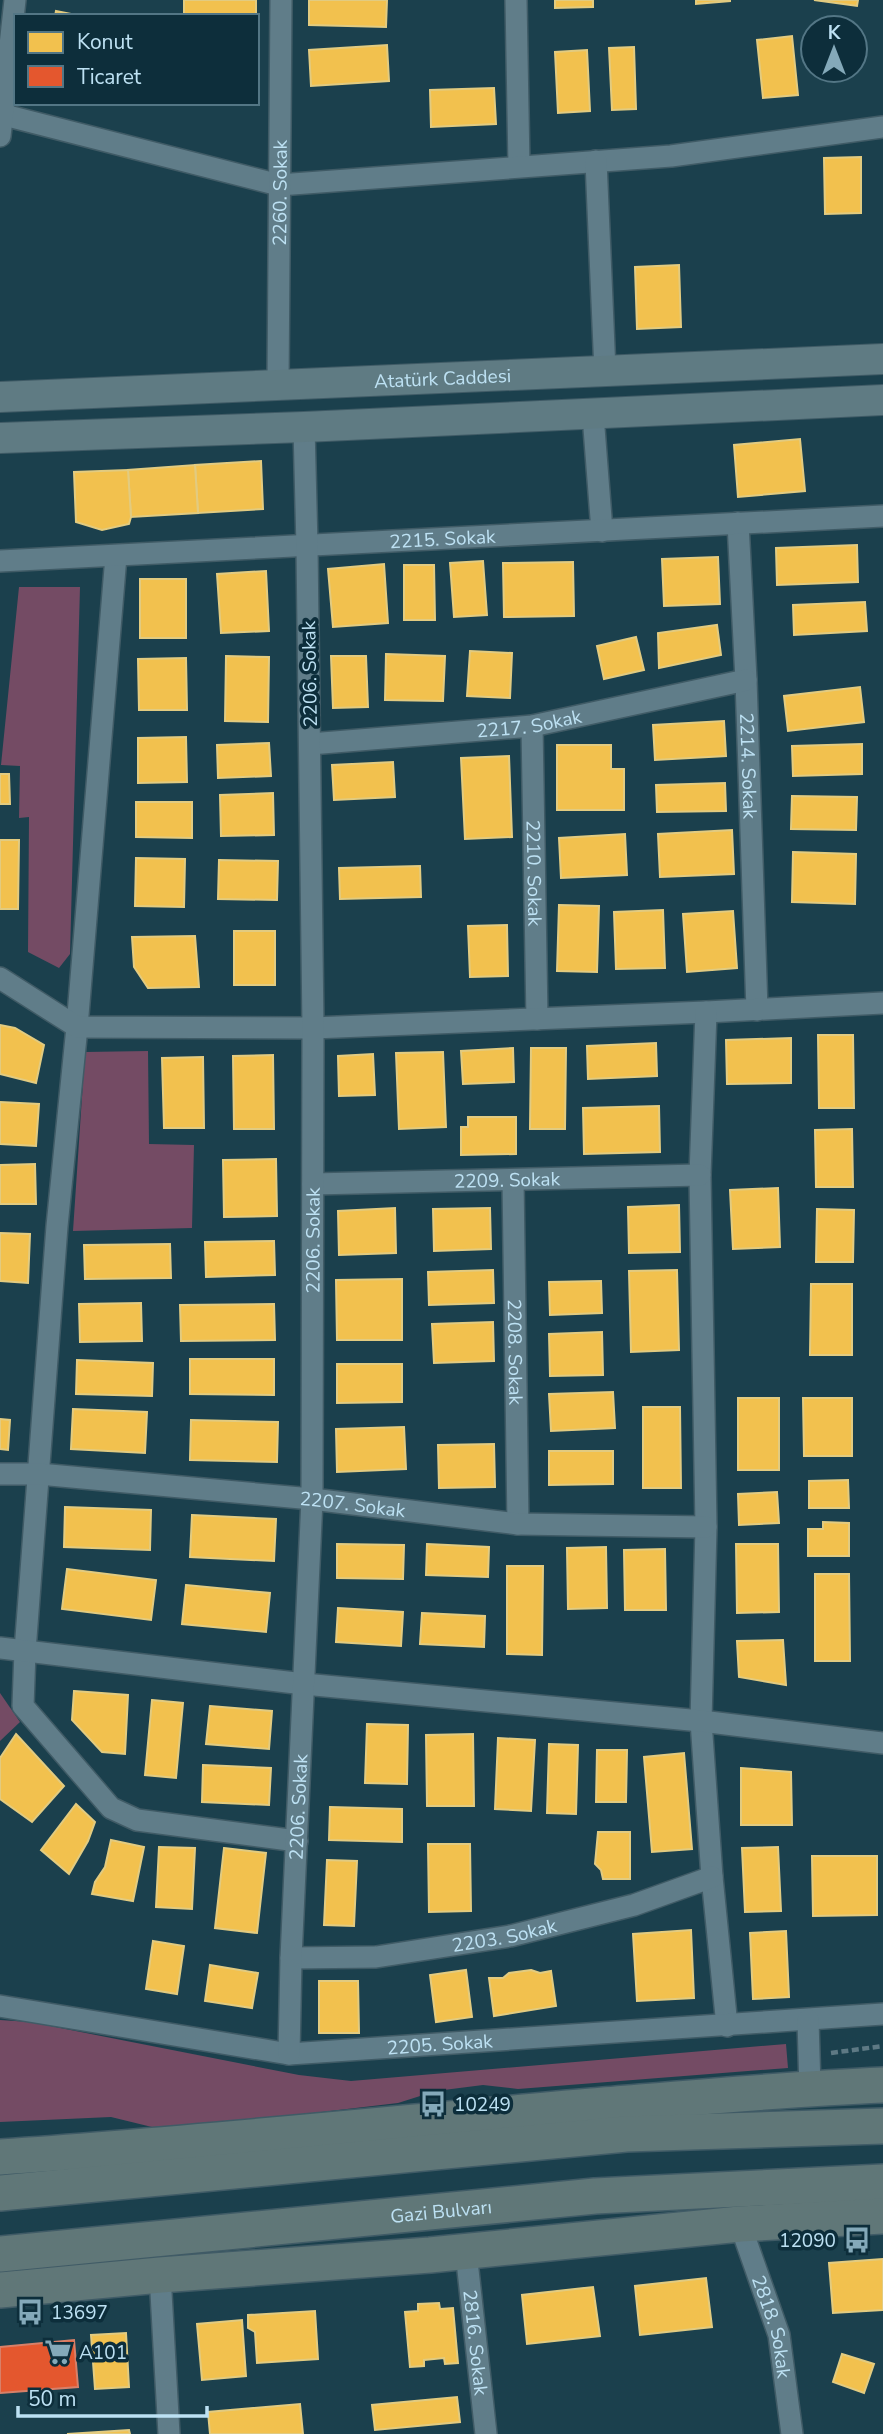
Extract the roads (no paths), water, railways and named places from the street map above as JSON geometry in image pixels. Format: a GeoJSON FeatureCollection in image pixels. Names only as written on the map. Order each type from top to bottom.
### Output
{"type":"FeatureCollection","features":[{"type":"Feature","properties":{"kind":"highway"},"geometry":{"type":"LineString","coordinates":[[0,2157],[166,2146],[577,2107],[809,2072],[883,2085]]}},
{"type":"Feature","properties":{"kind":"highway"},"geometry":{"type":"LineString","coordinates":[[365,2126],[473,2147],[577,2107]]}},
{"type":"Feature","properties":{"kind":"highway"},"geometry":{"type":"LineString","coordinates":[[0,2193],[626,2134],[883,2126]]}},
{"type":"Feature","properties":{"kind":"highway","name":"Gazi Bulvarı"},"geometry":{"type":"LineString","coordinates":[[0,2254],[596,2196],[883,2182]]}},
{"type":"Feature","properties":{"kind":"highway"},"geometry":{"type":"LineString","coordinates":[[466,2252],[596,2196],[740,2224]]}},
{"type":"Feature","properties":{"kind":"highway"},"geometry":{"type":"LineString","coordinates":[[0,2290],[466,2252],[740,2224],[883,2216]]}},
{"type":"Feature","properties":{"kind":"main road","name":"Atatürk Caddesi"},"geometry":{"type":"LineString","coordinates":[[0,397],[883,359]]}},
{"type":"Feature","properties":{"kind":"main road"},"geometry":{"type":"LineString","coordinates":[[0,438],[593,415],[883,400]]}},
{"type":"Feature","properties":{"kind":"street"},"geometry":{"type":"LineString","coordinates":[[0,136],[15,0]]}},
{"type":"Feature","properties":{"kind":"street","name":"2260. Sokak"},"geometry":{"type":"LineString","coordinates":[[278,385],[281,0]]}},
{"type":"Feature","properties":{"kind":"street"},"geometry":{"type":"LineString","coordinates":[[516,0],[519,166]]}},
{"type":"Feature","properties":{"kind":"street"},"geometry":{"type":"LineString","coordinates":[[2,114],[279,185],[671,156],[883,127]]}},
{"type":"Feature","properties":{"kind":"street"},"geometry":{"type":"LineString","coordinates":[[596,161],[605,371]]}},
{"type":"Feature","properties":{"kind":"street"},"geometry":{"type":"LineString","coordinates":[[593,415],[601,531]]}},
{"type":"Feature","properties":{"kind":"street","name":"2206. Sokak"},"geometry":{"type":"LineString","coordinates":[[289,2054],[312,1499],[313,1028],[304,427]]}},
{"type":"Feature","properties":{"kind":"street","name":"2215. Sokak"},"geometry":{"type":"LineString","coordinates":[[0,561],[883,516]]}},
{"type":"Feature","properties":{"kind":"street","name":"2214. Sokak"},"geometry":{"type":"LineString","coordinates":[[738,523],[757,1010]]}},
{"type":"Feature","properties":{"kind":"street"},"geometry":{"type":"LineString","coordinates":[[116,556],[77,1027],[57,1226],[23,1706],[111,1808],[137,1820],[296,1841]]}},
{"type":"Feature","properties":{"kind":"street","name":"2217. Sokak"},"geometry":{"type":"LineString","coordinates":[[310,744],[532,726],[746,680]]}},
{"type":"Feature","properties":{"kind":"street","name":"2210. Sokak"},"geometry":{"type":"LineString","coordinates":[[532,726],[537,1019]]}},
{"type":"Feature","properties":{"kind":"street"},"geometry":{"type":"LineString","coordinates":[[0,978],[77,1027],[313,1028],[883,1003]]}},
{"type":"Feature","properties":{"kind":"street"},"geometry":{"type":"LineString","coordinates":[[706,1012],[700,1175],[706,1527],[701,1721],[712,1877],[727,2026]]}},
{"type":"Feature","properties":{"kind":"street","name":"2209. Sokak"},"geometry":{"type":"LineString","coordinates":[[313,1184],[700,1175]]}},
{"type":"Feature","properties":{"kind":"street","name":"2208. Sokak"},"geometry":{"type":"LineString","coordinates":[[513,1180],[518,1524]]}},
{"type":"Feature","properties":{"kind":"street","name":"2207. Sokak"},"geometry":{"type":"LineString","coordinates":[[0,1474],[39,1474],[312,1499],[518,1524],[706,1527]]}},
{"type":"Feature","properties":{"kind":"street"},"geometry":{"type":"LineString","coordinates":[[0,1648],[304,1684],[701,1721],[883,1742]]}},
{"type":"Feature","properties":{"kind":"street","name":"2203. Sokak"},"geometry":{"type":"LineString","coordinates":[[291,1958],[376,1957],[510,1936],[634,1905],[712,1877]]}},
{"type":"Feature","properties":{"kind":"street","name":"2205. Sokak"},"geometry":{"type":"LineString","coordinates":[[0,2006],[289,2054],[883,2014]]}},
{"type":"Feature","properties":{"kind":"street"},"geometry":{"type":"LineString","coordinates":[[808,2021],[809,2072]]}},
{"type":"Feature","properties":{"kind":"street","name":"2818. Sokak"},"geometry":{"type":"LineString","coordinates":[[740,2224],[779,2334],[792,2434]]}},
{"type":"Feature","properties":{"kind":"street","name":"2816. Sokak"},"geometry":{"type":"LineString","coordinates":[[466,2252],[486,2434]]}},
{"type":"Feature","properties":{"kind":"street"},"geometry":{"type":"LineString","coordinates":[[160,2275],[169,2434]]}},
{"type":"Feature","properties":{"kind":"place","name":"10249"},"geometry":{"type":"Point","coordinates":[433,2104]}},
{"type":"Feature","properties":{"kind":"place","name":"12090"},"geometry":{"type":"Point","coordinates":[857,2240]}},
{"type":"Feature","properties":{"kind":"place","name":"13697"},"geometry":{"type":"Point","coordinates":[30,2312]}},
{"type":"Feature","properties":{"kind":"place","name":"A101"},"geometry":{"type":"Point","coordinates":[58,2352]}}]}
